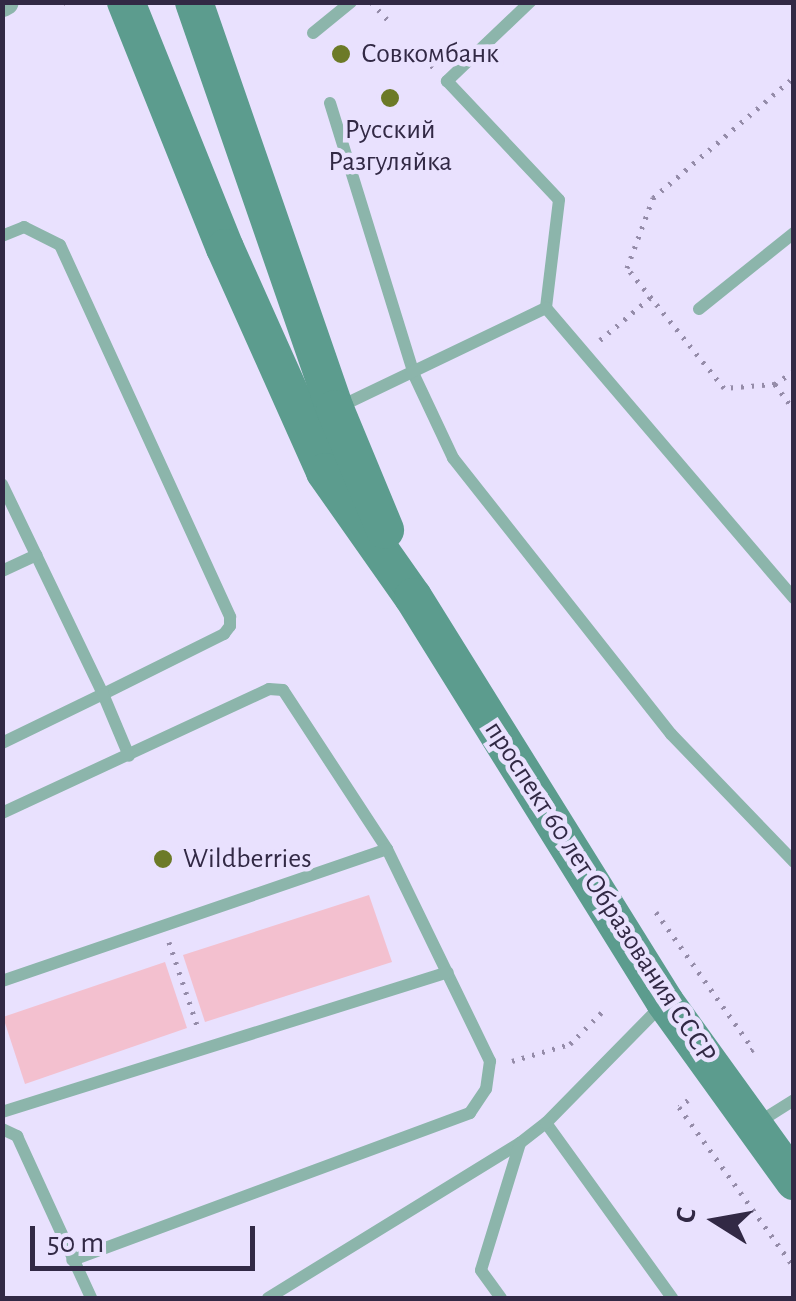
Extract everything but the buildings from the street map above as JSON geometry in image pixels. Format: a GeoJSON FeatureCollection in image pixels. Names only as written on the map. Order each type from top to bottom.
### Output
{"type":"FeatureCollection","features":[{"type":"Feature","properties":{"kind":"main road","name":"проспект 60 лет Образования СССР"},"geometry":{"type":"LineString","coordinates":[[126,2],[225,248],[325,472],[413,597],[665,1002],[794,1182]]}},
{"type":"Feature","properties":{"kind":"main road","name":"проспект 60 лет Образования СССР"},"geometry":{"type":"LineString","coordinates":[[194,2],[335,409],[413,597]]}},
{"type":"Feature","properties":{"kind":"lane"},"geometry":{"type":"LineString","coordinates":[[312,33],[350,2]]}},
{"type":"Feature","properties":{"kind":"lane"},"geometry":{"type":"LineString","coordinates":[[530,2],[446,81],[559,200],[546,308],[582,355],[794,598]]}},
{"type":"Feature","properties":{"kind":"lane"},"geometry":{"type":"LineString","coordinates":[[330,103],[414,375],[453,458],[671,734],[794,862]]}},
{"type":"Feature","properties":{"kind":"lane"},"geometry":{"type":"LineString","coordinates":[[2,236],[24,227],[60,245],[230,617],[224,634],[2,743]]}},
{"type":"Feature","properties":{"kind":"lane"},"geometry":{"type":"LineString","coordinates":[[699,310],[794,233]]}},
{"type":"Feature","properties":{"kind":"lane"},"geometry":{"type":"LineString","coordinates":[[335,409],[414,375],[546,308]]}},
{"type":"Feature","properties":{"kind":"lane"},"geometry":{"type":"LineString","coordinates":[[2,484],[129,756]]}},
{"type":"Feature","properties":{"kind":"lane"},"geometry":{"type":"LineString","coordinates":[[2,571],[36,556]]}},
{"type":"Feature","properties":{"kind":"lane"},"geometry":{"type":"LineString","coordinates":[[2,814],[270,690],[283,690],[387,849],[490,1061],[486,1088],[470,1113],[72,1260]]}},
{"type":"Feature","properties":{"kind":"lane"},"geometry":{"type":"LineString","coordinates":[[2,981],[387,849]]}},
{"type":"Feature","properties":{"kind":"lane"},"geometry":{"type":"LineString","coordinates":[[2,1112],[448,972]]}},
{"type":"Feature","properties":{"kind":"lane"},"geometry":{"type":"LineString","coordinates":[[268,1298],[546,1124],[665,1002]]}},
{"type":"Feature","properties":{"kind":"lane"},"geometry":{"type":"LineString","coordinates":[[754,1125],[794,1100]]}},
{"type":"Feature","properties":{"kind":"lane"},"geometry":{"type":"LineString","coordinates":[[546,1124],[672,1298]]}},
{"type":"Feature","properties":{"kind":"lane"},"geometry":{"type":"LineString","coordinates":[[2,1129],[17,1136],[91,1298]]}},
{"type":"Feature","properties":{"kind":"lane"},"geometry":{"type":"LineString","coordinates":[[500,1298],[481,1270],[520,1143]]}},
{"type":"Feature","properties":{"kind":"path"},"geometry":{"type":"LineString","coordinates":[[66,2],[68,10]]}},
{"type":"Feature","properties":{"kind":"path"},"geometry":{"type":"LineString","coordinates":[[371,2],[389,21]]}},
{"type":"Feature","properties":{"kind":"path"},"geometry":{"type":"LineString","coordinates":[[794,77],[653,198],[627,268],[724,388],[775,384],[794,370]]}},
{"type":"Feature","properties":{"kind":"path"},"geometry":{"type":"LineString","coordinates":[[582,355],[651,297]]}},
{"type":"Feature","properties":{"kind":"path"},"geometry":{"type":"LineString","coordinates":[[775,384],[794,410]]}},
{"type":"Feature","properties":{"kind":"path"},"geometry":{"type":"LineString","coordinates":[[656,912],[753,1050],[747,1054]]}},
{"type":"Feature","properties":{"kind":"path"},"geometry":{"type":"LineString","coordinates":[[164,926],[204,1048]]}},
{"type":"Feature","properties":{"kind":"path"},"geometry":{"type":"LineString","coordinates":[[505,1063],[570,1044],[605,1009]]}},
{"type":"Feature","properties":{"kind":"path"},"geometry":{"type":"LineString","coordinates":[[688,1100],[679,1107],[794,1267]]}},
{"type":"Feature","properties":{"kind":"shaded area"},"geometry":{"type":"Polygon","coordinates":[[[369,895],[392,962],[205,1022],[183,955],[369,895]]]}},
{"type":"Feature","properties":{"kind":"shaded area"},"geometry":{"type":"Polygon","coordinates":[[[165,962],[187,1028],[25,1084],[3,1017],[165,962]]]}},
{"type":"Feature","properties":{"kind":"place","name":"Совкомбанк"},"geometry":{"type":"Point","coordinates":[341,54]}},
{"type":"Feature","properties":{"kind":"place","name":"Русский Разгуляйка"},"geometry":{"type":"Point","coordinates":[390,98]}},
{"type":"Feature","properties":{"kind":"place","name":"Wildberries"},"geometry":{"type":"Point","coordinates":[163,859]}}]}
